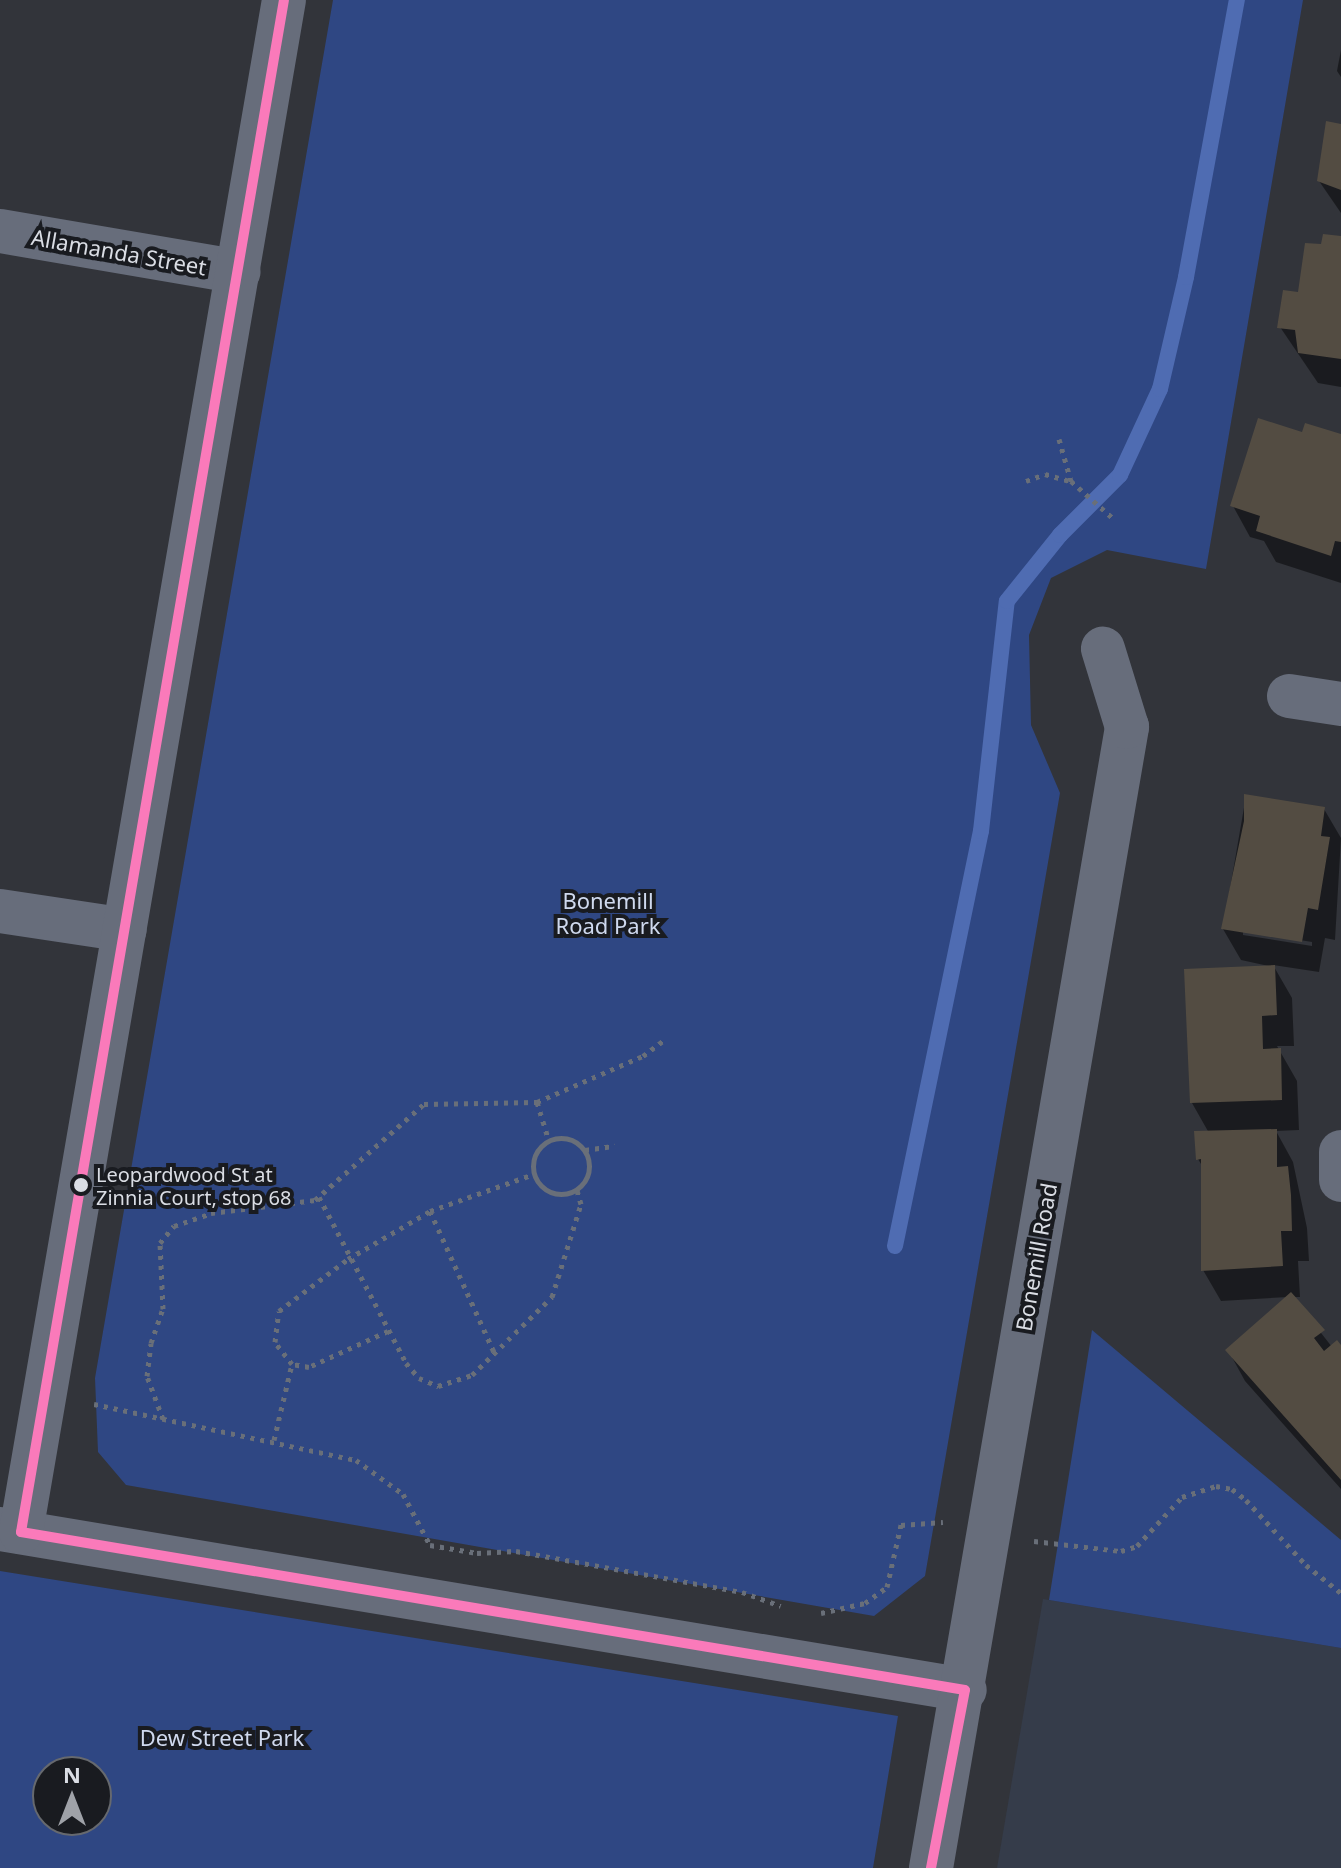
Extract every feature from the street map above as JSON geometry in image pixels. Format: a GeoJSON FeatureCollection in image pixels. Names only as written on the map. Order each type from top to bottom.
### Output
{"type":"FeatureCollection","features":[{"type":"Feature","properties":{"kind":"street"},"geometry":{"type":"LineString","coordinates":[[284,0],[125,930],[10,1531],[965,1690]]}},
{"type":"Feature","properties":{"kind":"street","name":"Allamanda Street"},"geometry":{"type":"LineString","coordinates":[[0,231],[239,272]]}},
{"type":"Feature","properties":{"kind":"street","name":"Bonemill Road"},"geometry":{"type":"LineString","coordinates":[[931,1868],[965,1690],[988,1535],[1127,727],[1103,649]]}},
{"type":"Feature","properties":{"kind":"street"},"geometry":{"type":"LineString","coordinates":[[1289,696],[1341,704]]}},
{"type":"Feature","properties":{"kind":"street"},"geometry":{"type":"LineString","coordinates":[[0,911],[125,930]]}},
{"type":"Feature","properties":{"kind":"street"},"geometry":{"type":"LineString","coordinates":[[1341,1152],[1341,1180]]}},
{"type":"Feature","properties":{"kind":"path"},"geometry":{"type":"LineString","coordinates":[[1059,439],[1071,481]]}},
{"type":"Feature","properties":{"kind":"path"},"geometry":{"type":"LineString","coordinates":[[1026,481],[1045,474],[1071,481],[1115,520]]}},
{"type":"Feature","properties":{"kind":"path"},"geometry":{"type":"LineString","coordinates":[[163,1419],[147,1376],[151,1343],[163,1309],[160,1243],[174,1226],[211,1213],[319,1197],[424,1104],[537,1102],[643,1056],[664,1040]]}},
{"type":"Feature","properties":{"kind":"path"},"geometry":{"type":"LineString","coordinates":[[537,1102],[549,1141]]}},
{"type":"Feature","properties":{"kind":"path"},"geometry":{"type":"LineString","coordinates":[[319,1197],[348,1259],[388,1331],[419,1378],[438,1386],[472,1375],[552,1297],[581,1204],[577,1190],[589,1171],[585,1150],[572,1140],[549,1141],[534,1158],[534,1174],[552,1193],[577,1190]]}},
{"type":"Feature","properties":{"kind":"path"},"geometry":{"type":"LineString","coordinates":[[585,1150],[615,1146]]}},
{"type":"Feature","properties":{"kind":"path"},"geometry":{"type":"LineString","coordinates":[[388,1331],[309,1367],[292,1364],[275,1342],[279,1311],[348,1259],[430,1211],[534,1174]]}},
{"type":"Feature","properties":{"kind":"path"},"geometry":{"type":"LineString","coordinates":[[430,1211],[494,1352]]}},
{"type":"Feature","properties":{"kind":"path"},"geometry":{"type":"LineString","coordinates":[[274,1440],[292,1364]]}},
{"type":"Feature","properties":{"kind":"path"},"geometry":{"type":"LineString","coordinates":[[84,1402],[274,1440],[356,1460],[403,1494],[430,1545],[477,1553],[516,1551],[742,1592],[794,1613]]}},
{"type":"Feature","properties":{"kind":"path"},"geometry":{"type":"LineString","coordinates":[[807,1613],[833,1613],[865,1603],[887,1587],[901,1525],[945,1522],[988,1535],[1121,1551],[1151,1537],[1182,1497],[1216,1486],[1232,1489],[1246,1500],[1306,1565],[1341,1593]]}},
{"type":"Feature","properties":{"kind":"shaded area"},"geometry":{"type":"Polygon","coordinates":[[[1043,1599],[1341,1648],[1341,1868],[997,1868],[1043,1599]]]}},
{"type":"Feature","properties":{"kind":"green space","name":"Bonemill Road Park"},"geometry":{"type":"Polygon","coordinates":[[[333,0],[1303,0],[1206,569],[1107,550],[1051,578],[1029,635],[1031,725],[1060,793],[925,1576],[874,1616],[126,1485],[98,1452],[95,1378],[333,0]]]}},
{"type":"Feature","properties":{"kind":"green space"},"geometry":{"type":"Polygon","coordinates":[[[1092,1330],[1341,1540],[1341,1648],[1049,1600],[1092,1330]]]}},
{"type":"Feature","properties":{"kind":"green space","name":"Dew Street Park"},"geometry":{"type":"Polygon","coordinates":[[[0,1571],[898,1716],[873,1868],[0,1868],[0,1571]]]}},
{"type":"Feature","properties":{"kind":"building"},"geometry":{"type":"Polygon","coordinates":[[[1326,121],[1341,124],[1341,190],[1317,181],[1326,121]]]}},
{"type":"Feature","properties":{"kind":"building"},"geometry":{"type":"Polygon","coordinates":[[[1323,234],[1341,236],[1341,359],[1298,353],[1295,330],[1277,328],[1283,290],[1298,292],[1305,243],[1321,244],[1323,234]]]}},
{"type":"Feature","properties":{"kind":"building"},"geometry":{"type":"Polygon","coordinates":[[[1258,418],[1302,432],[1305,423],[1341,434],[1341,542],[1335,541],[1331,556],[1256,531],[1260,516],[1230,506],[1258,418]]]}},
{"type":"Feature","properties":{"kind":"building"},"geometry":{"type":"Polygon","coordinates":[[[1244,794],[1325,807],[1321,836],[1330,837],[1318,910],[1308,908],[1302,942],[1221,929],[1244,821],[1244,794]]]}},
{"type":"Feature","properties":{"kind":"building"},"geometry":{"type":"Polygon","coordinates":[[[1275,965],[1277,1015],[1262,1016],[1263,1049],[1281,1048],[1282,1100],[1190,1103],[1184,969],[1275,965]]]}},
{"type":"Feature","properties":{"kind":"building"},"geometry":{"type":"Polygon","coordinates":[[[1277,1129],[1277,1167],[1288,1166],[1291,1195],[1292,1231],[1281,1231],[1283,1266],[1201,1271],[1201,1159],[1196,1160],[1194,1131],[1277,1129]]]}},
{"type":"Feature","properties":{"kind":"building"},"geometry":{"type":"Polygon","coordinates":[[[1291,1292],[1325,1330],[1314,1338],[1324,1351],[1337,1340],[1341,1345],[1341,1480],[1225,1350],[1291,1292]]]}},
{"type":"Feature","properties":{"kind":"waterway"},"geometry":{"type":"LineString","coordinates":[[895,1246],[981,831],[1007,601],[1060,535],[1120,475],[1160,389],[1186,277],[1237,0]]}},
{"type":"Feature","properties":{"kind":"transit line"},"geometry":{"type":"LineString","coordinates":[[21,1532],[284,0]]}},
{"type":"Feature","properties":{"kind":"transit line"},"geometry":{"type":"LineString","coordinates":[[21,1532],[965,1690]]}},
{"type":"Feature","properties":{"kind":"transit line"},"geometry":{"type":"LineString","coordinates":[[931,1868],[965,1690]]}},
{"type":"Feature","properties":{"kind":"place","name":"Leopardwood St at Zinnia Court, stop 68"},"geometry":{"type":"Point","coordinates":[81,1185]}}]}
